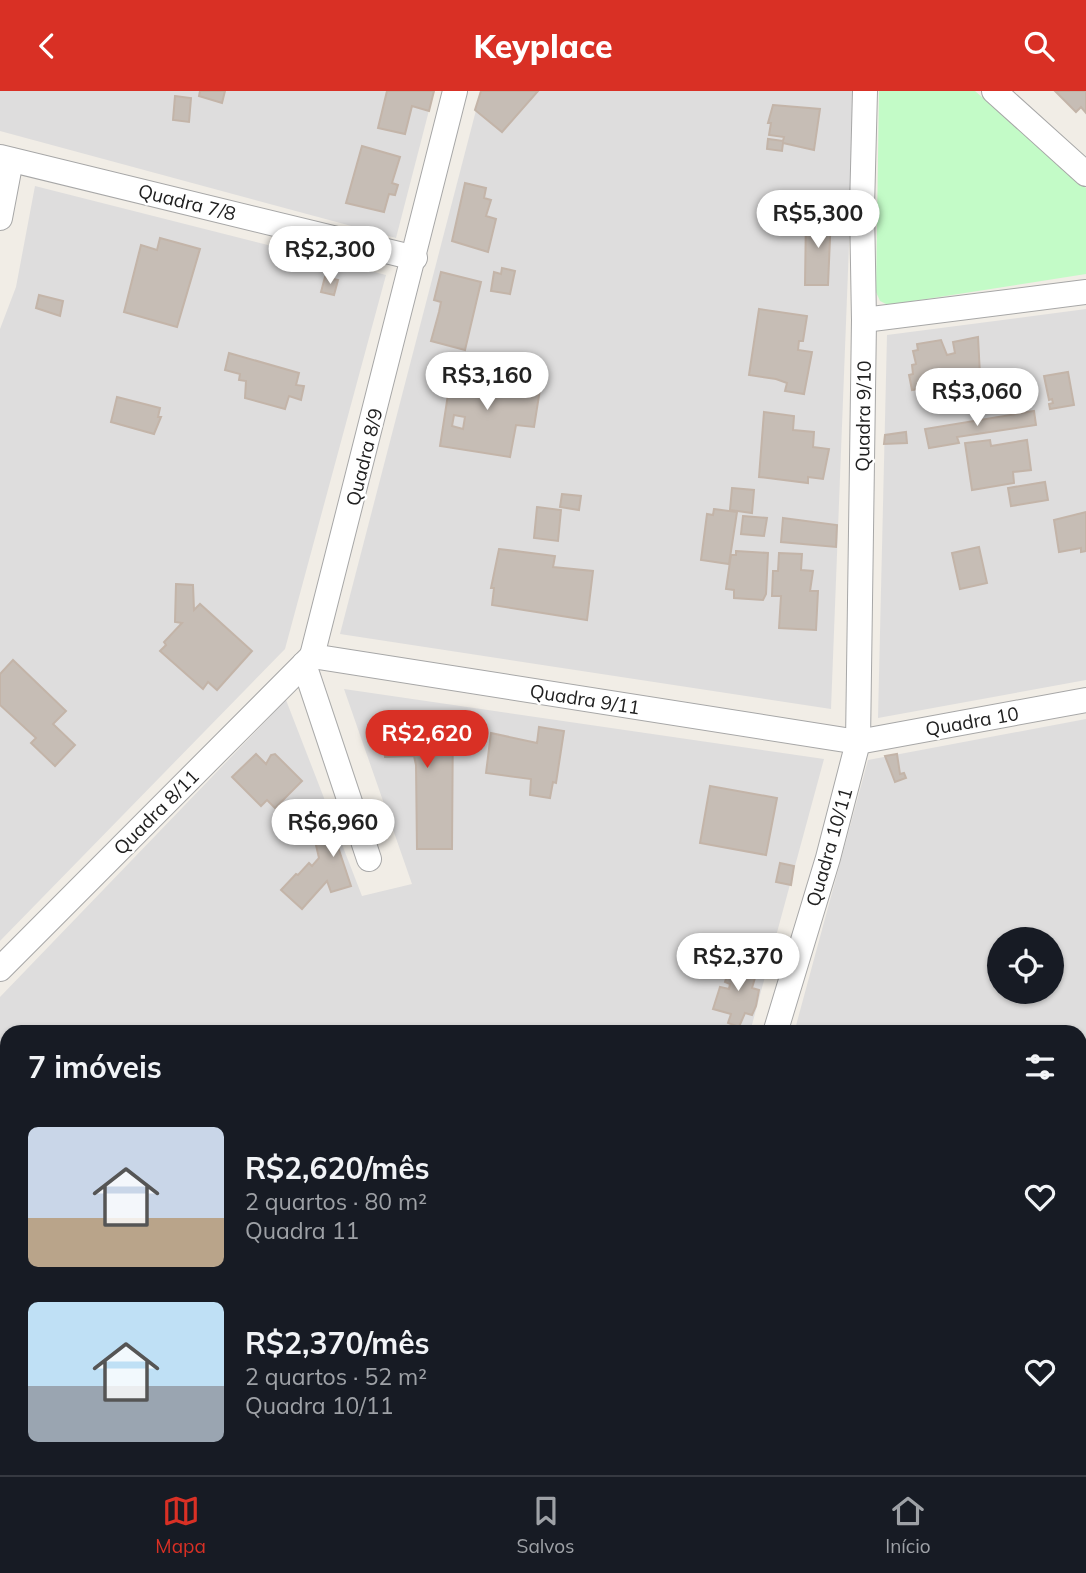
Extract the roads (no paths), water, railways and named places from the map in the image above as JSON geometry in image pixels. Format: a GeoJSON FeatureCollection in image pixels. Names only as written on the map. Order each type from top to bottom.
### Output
{"type":"FeatureCollection","features":[{"type":"Feature","properties":{"kind":"street","name":"Quadra 8/9"},"geometry":{"type":"LineString","coordinates":[[308,660],[415,258],[455,91]]}},
{"type":"Feature","properties":{"kind":"street","name":"Quadra 9/10"},"geometry":{"type":"LineString","coordinates":[[859,742],[865,91]]}},
{"type":"Feature","properties":{"kind":"street"},"geometry":{"type":"LineString","coordinates":[[993,91],[1086,174]]}},
{"type":"Feature","properties":{"kind":"street","name":"Quadra 7/8"},"geometry":{"type":"LineString","coordinates":[[6,158],[415,258]]}},
{"type":"Feature","properties":{"kind":"street"},"geometry":{"type":"LineString","coordinates":[[0,218],[6,158]]}},
{"type":"Feature","properties":{"kind":"street"},"geometry":{"type":"LineString","coordinates":[[864,320],[1086,292]]}},
{"type":"Feature","properties":{"kind":"street"},"geometry":{"type":"LineString","coordinates":[[308,660],[369,859]]}},
{"type":"Feature","properties":{"kind":"street","name":"Quadra 9/11"},"geometry":{"type":"LineString","coordinates":[[308,660],[859,742]]}},
{"type":"Feature","properties":{"kind":"street","name":"Quadra 8/11"},"geometry":{"type":"LineString","coordinates":[[0,969],[308,660]]}},
{"type":"Feature","properties":{"kind":"street","name":"Quadra 10"},"geometry":{"type":"LineString","coordinates":[[859,742],[1086,700]]}},
{"type":"Feature","properties":{"kind":"street","name":"Quadra 10/11"},"geometry":{"type":"LineString","coordinates":[[777,1025],[828,858],[859,742]]}}]}
